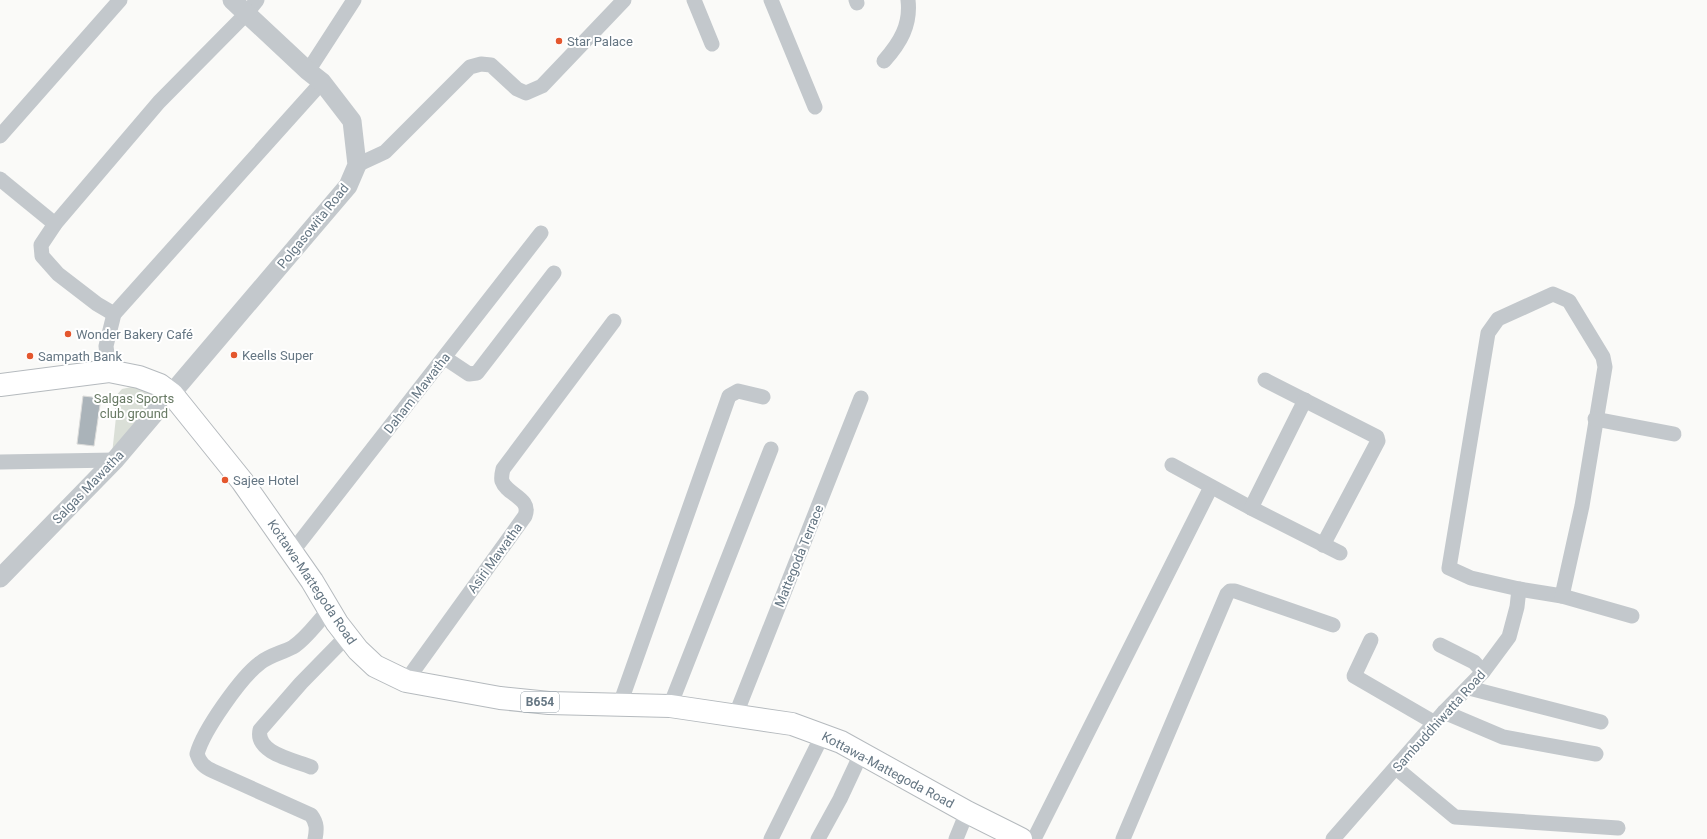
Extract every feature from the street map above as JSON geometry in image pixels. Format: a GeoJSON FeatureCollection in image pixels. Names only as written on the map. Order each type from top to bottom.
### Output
{"type":"FeatureCollection","features":[{"type":"Feature","properties":{"kind":"main road","name":"B654"},"geometry":{"type":"LineString","coordinates":[[0,385],[109,371],[139,377],[160,385],[172,394]]}},
{"type":"Feature","properties":{"kind":"main road","name":"Kottawa-Mattegoda Road"},"geometry":{"type":"LineString","coordinates":[[172,394],[242,481],[292,552],[347,636],[358,650],[375,666],[406,681],[500,698],[549,703],[670,706],[736,714],[792,724],[823,734],[841,742],[967,812],[1022,839]]}},
{"type":"Feature","properties":{"kind":"street"},"geometry":{"type":"LineString","coordinates":[[0,136],[120,0]]}},
{"type":"Feature","properties":{"kind":"street","name":"Polgasowita Road"},"geometry":{"type":"LineString","coordinates":[[172,394],[348,186],[357,165],[352,121],[315,77],[251,7],[232,0]]}},
{"type":"Feature","properties":{"kind":"street"},"geometry":{"type":"LineString","coordinates":[[109,371],[106,346],[114,314],[315,77],[354,0]]}},
{"type":"Feature","properties":{"kind":"street"},"geometry":{"type":"LineString","coordinates":[[694,0],[712,44]]}},
{"type":"Feature","properties":{"kind":"street"},"geometry":{"type":"LineString","coordinates":[[772,0],[815,107]]}},
{"type":"Feature","properties":{"kind":"street"},"geometry":{"type":"LineString","coordinates":[[884,61],[898,45],[904,30],[908,10],[908,0]]}},
{"type":"Feature","properties":{"kind":"street"},"geometry":{"type":"LineString","coordinates":[[357,165],[385,152],[470,67],[481,64],[491,66],[517,89],[526,93],[542,86],[620,1]]}},
{"type":"Feature","properties":{"kind":"street"},"geometry":{"type":"LineString","coordinates":[[114,314],[97,304],[58,274],[42,256],[41,245],[56,224],[160,102],[251,7]]}},
{"type":"Feature","properties":{"kind":"street"},"geometry":{"type":"LineString","coordinates":[[0,179],[56,224]]}},
{"type":"Feature","properties":{"kind":"street","name":"Daham Mawatha"},"geometry":{"type":"LineString","coordinates":[[292,552],[445,358],[541,233]]}},
{"type":"Feature","properties":{"kind":"street"},"geometry":{"type":"LineString","coordinates":[[445,358],[469,374],[477,373],[554,273]]}},
{"type":"Feature","properties":{"kind":"street"},"geometry":{"type":"LineString","coordinates":[[1562,596],[1582,506],[1595,419],[1605,367],[1603,357],[1569,301],[1553,294],[1498,319],[1488,333],[1449,568],[1470,578],[1519,589],[1562,596],[1632,616]]}},
{"type":"Feature","properties":{"kind":"street","name":"Asiri Mawatha"},"geometry":{"type":"LineString","coordinates":[[406,681],[525,516],[527,511],[524,502],[502,482],[503,469],[614,321]]}},
{"type":"Feature","properties":{"kind":"street"},"geometry":{"type":"LineString","coordinates":[[1265,380],[1375,435],[1378,441],[1323,545]]}},
{"type":"Feature","properties":{"kind":"street"},"geometry":{"type":"LineString","coordinates":[[620,704],[729,396],[738,391],[763,397]]}},
{"type":"Feature","properties":{"kind":"street","name":"Salgas Mawatha"},"geometry":{"type":"LineString","coordinates":[[0,578],[115,460],[172,394]]}},
{"type":"Feature","properties":{"kind":"street","name":"Mattegoda Terrace"},"geometry":{"type":"LineString","coordinates":[[736,714],[861,398]]}},
{"type":"Feature","properties":{"kind":"street"},"geometry":{"type":"LineString","coordinates":[[1251,508],[1305,400]]}},
{"type":"Feature","properties":{"kind":"street"},"geometry":{"type":"LineString","coordinates":[[1595,419],[1674,434]]}},
{"type":"Feature","properties":{"kind":"street"},"geometry":{"type":"LineString","coordinates":[[670,706],[771,450]]}},
{"type":"Feature","properties":{"kind":"street"},"geometry":{"type":"LineString","coordinates":[[0,462],[115,460]]}},
{"type":"Feature","properties":{"kind":"street"},"geometry":{"type":"LineString","coordinates":[[1172,465],[1251,508],[1340,553]]}},
{"type":"Feature","properties":{"kind":"street"},"geometry":{"type":"LineString","coordinates":[[1034,839],[1211,487]]}},
{"type":"Feature","properties":{"kind":"street","name":"Sambuddhiwatta Road"},"geometry":{"type":"LineString","coordinates":[[1333,839],[1440,718],[1483,672],[1509,637],[1517,607],[1519,589]]}},
{"type":"Feature","properties":{"kind":"street"},"geometry":{"type":"LineString","coordinates":[[1123,839],[1227,594],[1230,591],[1235,591],[1333,625]]}},
{"type":"Feature","properties":{"kind":"street"},"geometry":{"type":"LineString","coordinates":[[315,839],[317,830],[316,821],[311,815],[212,772],[204,767],[197,754],[202,739],[224,706],[259,664],[268,657],[293,647],[330,609]]}},
{"type":"Feature","properties":{"kind":"street"},"geometry":{"type":"LineString","coordinates":[[311,767],[270,751],[264,747],[260,739],[260,730],[301,683],[347,636]]}},
{"type":"Feature","properties":{"kind":"street"},"geometry":{"type":"LineString","coordinates":[[1371,640],[1354,676],[1440,718],[1503,737],[1596,754]]}},
{"type":"Feature","properties":{"kind":"street"},"geometry":{"type":"LineString","coordinates":[[1440,645],[1474,662],[1483,672]]}},
{"type":"Feature","properties":{"kind":"street"},"geometry":{"type":"LineString","coordinates":[[1469,688],[1601,722]]}},
{"type":"Feature","properties":{"kind":"street"},"geometry":{"type":"LineString","coordinates":[[771,839],[823,734]]}},
{"type":"Feature","properties":{"kind":"street"},"geometry":{"type":"LineString","coordinates":[[818,839],[840,799],[861,754]]}},
{"type":"Feature","properties":{"kind":"street"},"geometry":{"type":"LineString","coordinates":[[1396,768],[1455,817],[1618,828]]}},
{"type":"Feature","properties":{"kind":"street"},"geometry":{"type":"LineString","coordinates":[[956,839],[967,812]]}},
{"type":"Feature","properties":{"kind":"green space","name":"Salgas Sports club ground"},"geometry":{"type":"Polygon","coordinates":[[[141,385],[168,393],[112,454],[116,417],[114,398],[122,389],[141,385]]]}},
{"type":"Feature","properties":{"kind":"building"},"geometry":{"type":"Polygon","coordinates":[[[83,396],[101,398],[94,446],[77,444],[83,396]]]}},
{"type":"Feature","properties":{"kind":"place","name":"Star Palace"},"geometry":{"type":"Point","coordinates":[559,41]}},
{"type":"Feature","properties":{"kind":"place","name":"Wonder Bakery Café"},"geometry":{"type":"Point","coordinates":[68,334]}},
{"type":"Feature","properties":{"kind":"place","name":"Keells Super"},"geometry":{"type":"Point","coordinates":[234,355]}},
{"type":"Feature","properties":{"kind":"place","name":"Sampath Bank"},"geometry":{"type":"Point","coordinates":[30,356]}},
{"type":"Feature","properties":{"kind":"place","name":"Sajee Hotel"},"geometry":{"type":"Point","coordinates":[225,480]}}]}
